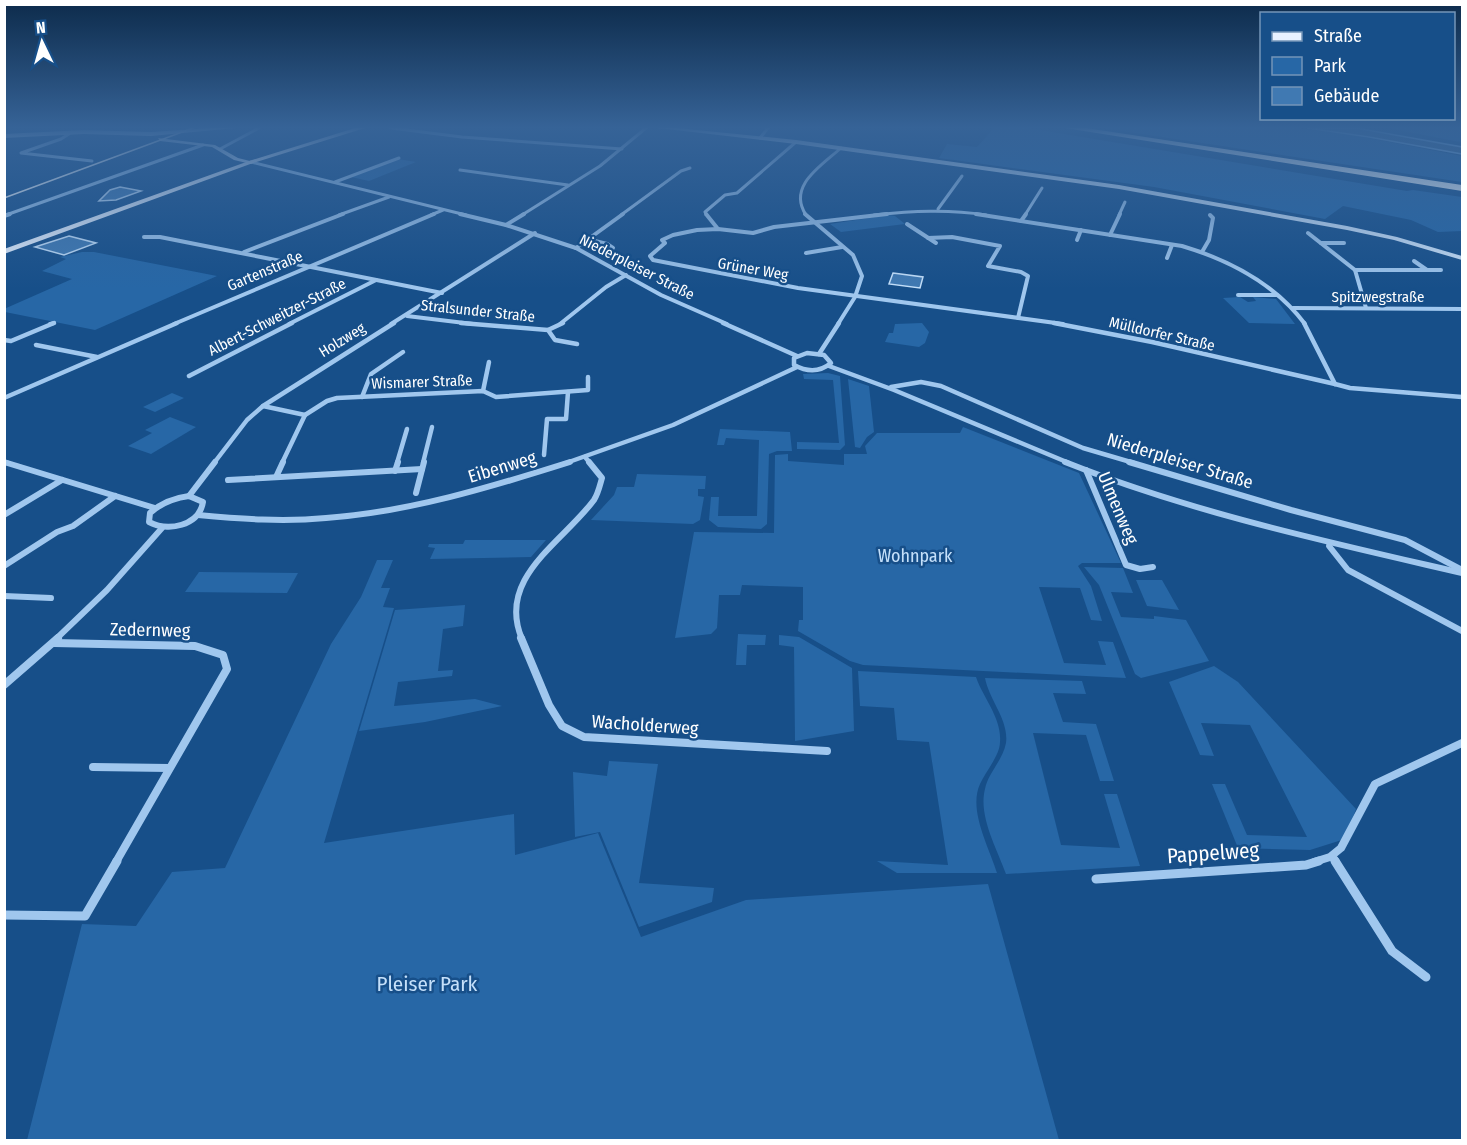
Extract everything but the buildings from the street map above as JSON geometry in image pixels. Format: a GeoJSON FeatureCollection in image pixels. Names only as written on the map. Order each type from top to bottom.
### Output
{"type":"FeatureCollection","features":[{"type":"Feature","properties":{"kind":"highway"},"geometry":{"type":"LineString","coordinates":[[1431,181],[1462,186]]}},
{"type":"Feature","properties":{"kind":"highway"},"geometry":{"type":"LineString","coordinates":[[1433,181],[1462,186]]}},
{"type":"Feature","properties":{"kind":"main road"},"geometry":{"type":"LineString","coordinates":[[4,252],[197,181]]}},
{"type":"Feature","properties":{"kind":"street"},"geometry":{"type":"LineString","coordinates":[[4,216],[97,181]]}},
{"type":"Feature","properties":{"kind":"street","name":"Niederpleiser Straße"},"geometry":{"type":"LineString","coordinates":[[328,181],[506,225],[576,248],[662,295],[797,356]]}},
{"type":"Feature","properties":{"kind":"street"},"geometry":{"type":"LineString","coordinates":[[334,183],[338,181]]}},
{"type":"Feature","properties":{"kind":"street"},"geometry":{"type":"LineString","coordinates":[[542,181],[568,185]]}},
{"type":"Feature","properties":{"kind":"street"},"geometry":{"type":"LineString","coordinates":[[506,225],[573,181]]}},
{"type":"Feature","properties":{"kind":"street"},"geometry":{"type":"LineString","coordinates":[[576,248],[667,181]]}},
{"type":"Feature","properties":{"kind":"street"},"geometry":{"type":"LineString","coordinates":[[750,181],[737,193],[725,195],[705,212],[718,229],[739,233],[813,222],[938,209],[1081,230],[1202,252],[1232,266],[1278,295],[1293,308],[1310,332],[1335,384]]}},
{"type":"Feature","properties":{"kind":"street"},"geometry":{"type":"LineString","coordinates":[[806,181],[799,194],[801,207],[813,222],[853,255],[862,276],[855,297],[819,354]]}},
{"type":"Feature","properties":{"kind":"street"},"geometry":{"type":"LineString","coordinates":[[938,209],[958,181]]}},
{"type":"Feature","properties":{"kind":"street"},"geometry":{"type":"LineString","coordinates":[[1076,181],[1395,238],[1462,258]]}},
{"type":"Feature","properties":{"kind":"street"},"geometry":{"type":"LineString","coordinates":[[1021,221],[1042,188]]}},
{"type":"Feature","properties":{"kind":"street"},"geometry":{"type":"LineString","coordinates":[[243,253],[389,196]]}},
{"type":"Feature","properties":{"kind":"street"},"geometry":{"type":"LineString","coordinates":[[1110,235],[1125,202]]}},
{"type":"Feature","properties":{"kind":"street","name":"Gartenstraße"},"geometry":{"type":"LineString","coordinates":[[4,398],[444,210]]}},
{"type":"Feature","properties":{"kind":"street"},"geometry":{"type":"LineString","coordinates":[[1202,252],[1208,246],[1210,237],[1214,218],[1210,215]]}},
{"type":"Feature","properties":{"kind":"street"},"geometry":{"type":"LineString","coordinates":[[907,224],[936,243]]}},
{"type":"Feature","properties":{"kind":"street","name":"Grüner Weg"},"geometry":{"type":"LineString","coordinates":[[718,229],[669,234],[662,240],[665,243],[650,258],[719,275],[855,297]]}},
{"type":"Feature","properties":{"kind":"street"},"geometry":{"type":"LineString","coordinates":[[1077,240],[1081,230]]}},
{"type":"Feature","properties":{"kind":"street"},"geometry":{"type":"LineString","coordinates":[[739,233],[744,240]]}},
{"type":"Feature","properties":{"kind":"street"},"geometry":{"type":"LineString","coordinates":[[1308,233],[1355,270],[1366,308]]}},
{"type":"Feature","properties":{"kind":"street","name":"Holzweg"},"geometry":{"type":"LineString","coordinates":[[189,496],[247,420],[263,406],[535,234]]}},
{"type":"Feature","properties":{"kind":"street"},"geometry":{"type":"LineString","coordinates":[[144,237],[160,237],[442,293]]}},
{"type":"Feature","properties":{"kind":"street"},"geometry":{"type":"LineString","coordinates":[[928,238],[952,237],[1000,246],[988,267],[1021,272],[1028,276],[1018,318]]}},
{"type":"Feature","properties":{"kind":"street"},"geometry":{"type":"LineString","coordinates":[[587,239],[614,248]]}},
{"type":"Feature","properties":{"kind":"street"},"geometry":{"type":"LineString","coordinates":[[1321,243],[1344,243]]}},
{"type":"Feature","properties":{"kind":"street"},"geometry":{"type":"LineString","coordinates":[[1167,258],[1172,245]]}},
{"type":"Feature","properties":{"kind":"street"},"geometry":{"type":"LineString","coordinates":[[806,253],[842,246]]}},
{"type":"Feature","properties":{"kind":"street"},"geometry":{"type":"LineString","coordinates":[[1414,261],[1427,270]]}},
{"type":"Feature","properties":{"kind":"street"},"geometry":{"type":"LineString","coordinates":[[1355,270],[1441,270]]}},
{"type":"Feature","properties":{"kind":"street"},"geometry":{"type":"LineString","coordinates":[[548,330],[561,326],[615,280],[626,275]]}},
{"type":"Feature","properties":{"kind":"street","name":"Albert-Schweitzer-Straße"},"geometry":{"type":"LineString","coordinates":[[189,376],[377,280]]}},
{"type":"Feature","properties":{"kind":"street"},"geometry":{"type":"LineString","coordinates":[[1238,295],[1278,295]]}},
{"type":"Feature","properties":{"kind":"street","name":"Mülldorfer Straße"},"geometry":{"type":"LineString","coordinates":[[855,297],[1062,324],[1365,390],[1462,397]]}},
{"type":"Feature","properties":{"kind":"street","name":"Spitzwegstraße"},"geometry":{"type":"LineString","coordinates":[[1293,308],[1462,309]]}},
{"type":"Feature","properties":{"kind":"street","name":"Stralsunder Straße"},"geometry":{"type":"LineString","coordinates":[[407,315],[492,327],[548,330],[555,340],[577,344]]}},
{"type":"Feature","properties":{"kind":"street"},"geometry":{"type":"LineString","coordinates":[[4,340],[11,341],[54,323]]}},
{"type":"Feature","properties":{"kind":"street"},"geometry":{"type":"LineString","coordinates":[[36,345],[98,357]]}},
{"type":"Feature","properties":{"kind":"street","name":"Wismarer Straße"},"geometry":{"type":"LineString","coordinates":[[362,397],[371,374],[403,352]]}},
{"type":"Feature","properties":{"kind":"street"},"geometry":{"type":"LineString","coordinates":[[807,353],[819,354],[830,360],[829,366],[814,371],[797,367],[793,360],[807,353]]}},
{"type":"Feature","properties":{"kind":"street","name":"Wismarer Straße"},"geometry":{"type":"LineString","coordinates":[[483,391],[489,362]]}},
{"type":"Feature","properties":{"kind":"street","name":"Niederpleiser Straße"},"geometry":{"type":"LineString","coordinates":[[829,366],[890,387],[1086,470],[1185,503],[1330,543],[1462,571]]}},
{"type":"Feature","properties":{"kind":"street","name":"Eibenweg"},"geometry":{"type":"LineString","coordinates":[[198,515],[296,521],[378,513],[448,499],[585,457],[678,423],[797,367]]}},
{"type":"Feature","properties":{"kind":"street","name":"Wismarer Straße"},"geometry":{"type":"LineString","coordinates":[[305,415],[331,399],[483,391],[496,397],[588,390],[588,377]]}},
{"type":"Feature","properties":{"kind":"street","name":"Niederpleiser Straße"},"geometry":{"type":"LineString","coordinates":[[890,387],[921,382],[941,386],[1083,448],[1301,513],[1405,540],[1462,571]]}},
{"type":"Feature","properties":{"kind":"street"},"geometry":{"type":"LineString","coordinates":[[544,455],[547,419],[566,418],[568,392]]}},
{"type":"Feature","properties":{"kind":"street"},"geometry":{"type":"LineString","coordinates":[[263,406],[305,415],[276,477]]}},
{"type":"Feature","properties":{"kind":"street"},"geometry":{"type":"LineString","coordinates":[[416,493],[432,428]]}},
{"type":"Feature","properties":{"kind":"street"},"geometry":{"type":"LineString","coordinates":[[395,471],[407,429]]}},
{"type":"Feature","properties":{"kind":"street","name":"Wacholderweg"},"geometry":{"type":"LineString","coordinates":[[585,457],[602,478],[595,498],[519,587],[514,610],[519,633],[549,705],[562,726],[584,737],[827,751]]}},
{"type":"Feature","properties":{"kind":"street"},"geometry":{"type":"LineString","coordinates":[[4,462],[155,507]]}},
{"type":"Feature","properties":{"kind":"street"},"geometry":{"type":"LineString","coordinates":[[228,480],[422,469]]}},
{"type":"Feature","properties":{"kind":"street","name":"Ulmenweg"},"geometry":{"type":"LineString","coordinates":[[1086,470],[1126,566],[1140,569],[1153,567]]}},
{"type":"Feature","properties":{"kind":"street"},"geometry":{"type":"LineString","coordinates":[[4,515],[62,480]]}},
{"type":"Feature","properties":{"kind":"street"},"geometry":{"type":"LineString","coordinates":[[4,566],[57,532],[73,526],[115,496]]}},
{"type":"Feature","properties":{"kind":"street"},"geometry":{"type":"LineString","coordinates":[[189,496],[203,502],[202,511],[198,515],[182,524],[162,528],[149,522],[150,513],[155,507],[172,499],[189,496]]}},
{"type":"Feature","properties":{"kind":"street","name":"Zedernweg"},"geometry":{"type":"LineString","coordinates":[[4,685],[54,643],[125,572],[162,528]]}},
{"type":"Feature","properties":{"kind":"street"},"geometry":{"type":"LineString","coordinates":[[1330,543],[1329,546],[1348,570],[1462,631]]}},
{"type":"Feature","properties":{"kind":"street"},"geometry":{"type":"LineString","coordinates":[[4,596],[51,598]]}},
{"type":"Feature","properties":{"kind":"street","name":"Zedernweg"},"geometry":{"type":"LineString","coordinates":[[5,916],[84,916],[227,669],[223,655],[195,646],[54,643]]}},
{"type":"Feature","properties":{"kind":"street"},"geometry":{"type":"LineString","coordinates":[[1426,977],[1392,951],[1332,856],[1349,840],[1365,796],[1376,784],[1462,743]]}},
{"type":"Feature","properties":{"kind":"street"},"geometry":{"type":"LineString","coordinates":[[93,766],[169,768]]}},
{"type":"Feature","properties":{"kind":"street","name":"Pappelweg"},"geometry":{"type":"LineString","coordinates":[[1095,879],[1306,865],[1332,856]]}},
{"type":"Feature","properties":{"kind":"green space"},"geometry":{"type":"Polygon","coordinates":[[[1113,181],[1349,181],[1413,190],[1462,197],[1462,231],[1438,232],[1411,220],[1343,206],[1325,219],[1113,181]]]}},
{"type":"Feature","properties":{"kind":"green space"},"geometry":{"type":"Polygon","coordinates":[[[895,216],[905,224],[841,232],[830,224],[895,216]]]}},
{"type":"Feature","properties":{"kind":"green space"},"geometry":{"type":"Polygon","coordinates":[[[94,252],[217,276],[95,330],[5,312],[4,309],[72,279],[42,271],[66,259],[60,257],[94,252]]]}},
{"type":"Feature","properties":{"kind":"green space"},"geometry":{"type":"Polygon","coordinates":[[[1240,297],[1248,302],[1256,301],[1253,297],[1276,299],[1295,324],[1249,323],[1223,298],[1240,297]]]}},
{"type":"Feature","properties":{"kind":"green space"},"geometry":{"type":"Polygon","coordinates":[[[922,323],[929,332],[925,343],[919,347],[885,342],[889,333],[893,333],[895,324],[922,323]]]}},
{"type":"Feature","properties":{"kind":"green space"},"geometry":{"type":"Polygon","coordinates":[[[828,373],[840,376],[845,445],[840,450],[797,449],[797,442],[839,443],[833,380],[804,379],[803,374],[828,373]]]}},
{"type":"Feature","properties":{"kind":"green space"},"geometry":{"type":"Polygon","coordinates":[[[848,379],[869,386],[874,432],[867,437],[860,448],[855,447],[848,379]]]}},
{"type":"Feature","properties":{"kind":"green space"},"geometry":{"type":"Polygon","coordinates":[[[172,393],[184,398],[155,412],[143,407],[172,393]]]}},
{"type":"Feature","properties":{"kind":"green space"},"geometry":{"type":"Polygon","coordinates":[[[170,417],[196,427],[151,454],[128,446],[152,433],[145,430],[170,417]]]}},
{"type":"Feature","properties":{"kind":"green space","name":"Wohnpark"},"geometry":{"type":"Polygon","coordinates":[[[963,427],[1079,473],[1121,563],[1082,563],[1078,566],[1091,586],[1102,621],[1091,620],[1080,588],[1039,587],[1064,663],[1106,665],[1098,641],[1113,642],[1126,678],[863,665],[850,661],[798,631],[799,620],[803,620],[803,587],[742,585],[740,595],[719,595],[717,628],[711,634],[675,638],[694,532],[774,533],[775,455],[788,454],[788,461],[844,465],[844,454],[867,454],[865,446],[877,433],[960,433],[963,427]]]}},
{"type":"Feature","properties":{"kind":"green space"},"geometry":{"type":"Polygon","coordinates":[[[720,429],[790,432],[792,451],[777,451],[769,454],[767,524],[761,529],[718,527],[709,520],[711,497],[719,497],[718,516],[757,516],[759,440],[726,438],[724,445],[717,445],[720,429]]]}},
{"type":"Feature","properties":{"kind":"green space"},"geometry":{"type":"Polygon","coordinates":[[[637,474],[706,476],[705,489],[698,489],[698,496],[704,497],[700,520],[693,524],[591,520],[614,495],[617,487],[634,487],[637,474]]]}},
{"type":"Feature","properties":{"kind":"green space"},"geometry":{"type":"Polygon","coordinates":[[[465,540],[546,540],[531,557],[430,559],[435,548],[428,547],[429,544],[463,544],[465,540]]]}},
{"type":"Feature","properties":{"kind":"green space","name":"Pleiser Park"},"geometry":{"type":"Polygon","coordinates":[[[377,560],[393,560],[381,588],[390,588],[383,607],[394,608],[324,843],[514,814],[515,855],[598,833],[641,937],[746,900],[988,884],[1059,1140],[27,1140],[82,924],[136,926],[172,872],[225,868],[331,644],[361,597],[377,560]]]}},
{"type":"Feature","properties":{"kind":"green space"},"geometry":{"type":"Polygon","coordinates":[[[1084,567],[1123,568],[1133,593],[1111,592],[1121,617],[1154,619],[1154,616],[1186,620],[1209,661],[1141,678],[1135,674],[1099,585],[1084,567]]]}},
{"type":"Feature","properties":{"kind":"green space"},"geometry":{"type":"Polygon","coordinates":[[[199,572],[298,573],[287,593],[185,592],[199,572]]]}},
{"type":"Feature","properties":{"kind":"green space"},"geometry":{"type":"Polygon","coordinates":[[[1136,580],[1162,580],[1179,610],[1147,606],[1136,580]]]}},
{"type":"Feature","properties":{"kind":"green space"},"geometry":{"type":"Polygon","coordinates":[[[465,605],[463,626],[443,629],[438,671],[453,670],[452,676],[398,682],[394,706],[475,699],[502,706],[425,722],[359,731],[395,610],[465,605]]]}},
{"type":"Feature","properties":{"kind":"green space"},"geometry":{"type":"Polygon","coordinates":[[[738,634],[766,635],[765,645],[747,645],[746,665],[736,665],[738,634]]]}},
{"type":"Feature","properties":{"kind":"green space"},"geometry":{"type":"Polygon","coordinates":[[[779,635],[799,637],[852,668],[854,731],[795,741],[794,647],[779,645],[779,635]]]}},
{"type":"Feature","properties":{"kind":"green space"},"geometry":{"type":"Polygon","coordinates":[[[1214,666],[1238,682],[1356,809],[1345,839],[1310,850],[1238,848],[1212,784],[1225,784],[1247,835],[1307,837],[1250,725],[1201,723],[1214,756],[1200,755],[1169,682],[1214,666]]]}},
{"type":"Feature","properties":{"kind":"green space"},"geometry":{"type":"Polygon","coordinates":[[[858,671],[976,677],[995,716],[1000,733],[998,752],[980,784],[976,805],[981,828],[997,873],[897,873],[877,861],[948,865],[929,742],[897,740],[894,708],[860,706],[858,671]]]}},
{"type":"Feature","properties":{"kind":"green space"},"geometry":{"type":"Polygon","coordinates":[[[985,678],[1082,681],[1086,694],[1053,693],[1063,722],[1096,724],[1114,781],[1100,781],[1086,735],[1033,733],[1061,845],[1120,848],[1104,794],[1117,794],[1140,866],[1006,874],[984,810],[985,789],[1006,743],[1005,726],[985,678]]]}},
{"type":"Feature","properties":{"kind":"green space"},"geometry":{"type":"Polygon","coordinates":[[[609,761],[658,764],[639,883],[714,888],[712,902],[639,927],[600,832],[575,837],[573,772],[607,776],[609,761]]]}},
{"type":"Feature","properties":{"kind":"tram line"},"geometry":{"type":"LineString","coordinates":[[4,198],[49,181]]}}]}
